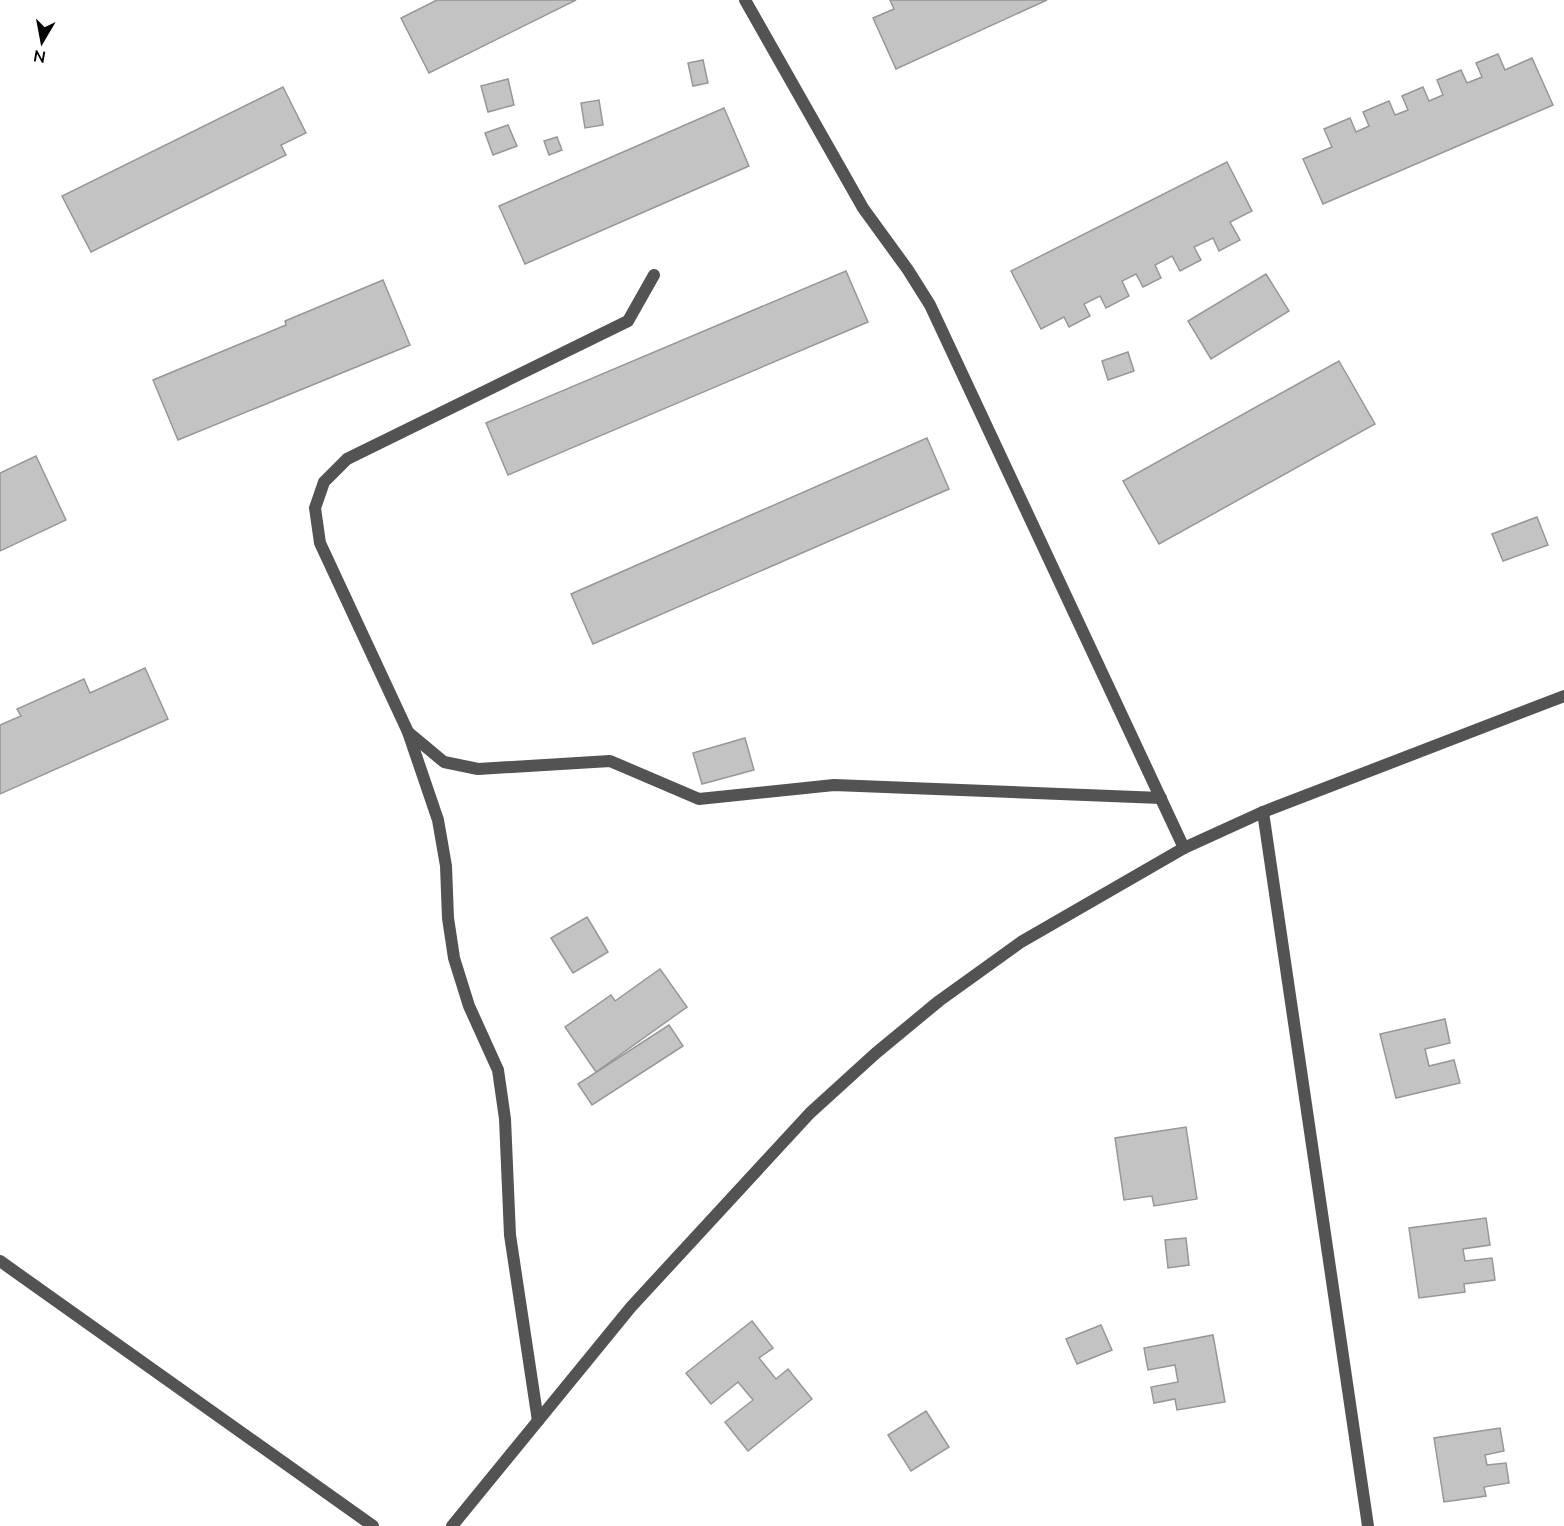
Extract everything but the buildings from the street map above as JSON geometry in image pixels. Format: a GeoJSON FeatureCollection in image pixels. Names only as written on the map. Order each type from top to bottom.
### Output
{"type":"FeatureCollection","features":[{"type":"Feature","properties":{"kind":"street"},"geometry":{"type":"LineString","coordinates":[[745,0],[863,208],[930,305],[1184,848]]}},
{"type":"Feature","properties":{"kind":"street"},"geometry":{"type":"LineString","coordinates":[[538,1421],[510,1235],[505,1119],[498,1070],[470,1006],[454,958],[448,918],[446,866],[438,820],[408,732],[320,543],[315,508],[324,482],[347,459],[628,321],[654,275]]}},
{"type":"Feature","properties":{"kind":"street"},"geometry":{"type":"LineString","coordinates":[[452,1526],[631,1307],[810,1113],[939,1000],[1022,942],[1184,848],[1263,812],[1564,696]]}},
{"type":"Feature","properties":{"kind":"street"},"geometry":{"type":"LineString","coordinates":[[408,732],[444,762],[478,769],[610,761],[699,798],[834,785],[1161,798]]}},
{"type":"Feature","properties":{"kind":"street"},"geometry":{"type":"LineString","coordinates":[[1263,812],[1368,1526]]}},
{"type":"Feature","properties":{"kind":"street"},"geometry":{"type":"LineString","coordinates":[[0,1260],[373,1526]]}}]}
